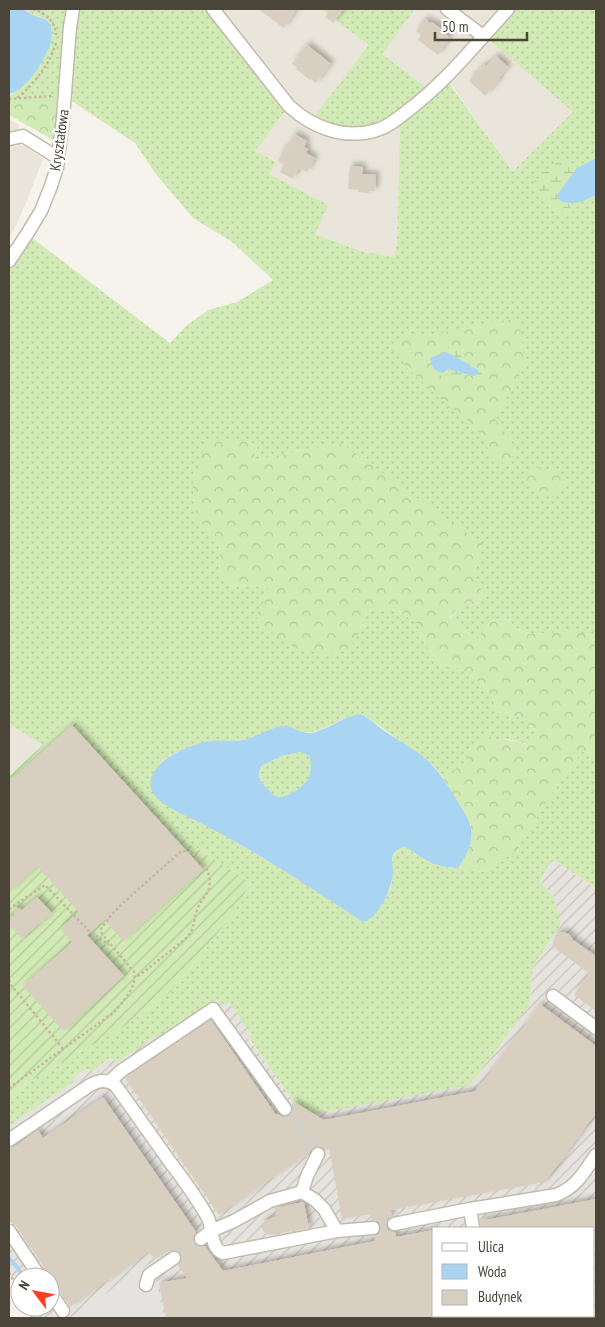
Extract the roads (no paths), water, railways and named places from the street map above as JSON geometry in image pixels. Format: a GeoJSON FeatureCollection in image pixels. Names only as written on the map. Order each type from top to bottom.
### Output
{"type":"FeatureCollection","features":[{"type":"Feature","properties":{"kind":"lane","name":"Kryształowa"},"geometry":{"type":"LineString","coordinates":[[9,261],[41,211],[56,167],[72,9]]}},
{"type":"Feature","properties":{"kind":"lane"},"geometry":{"type":"LineString","coordinates":[[213,9],[289,106],[299,115],[318,126],[328,130],[348,133],[378,130],[400,117],[445,78],[508,9]]}},
{"type":"Feature","properties":{"kind":"lane"},"geometry":{"type":"LineString","coordinates":[[447,9],[483,36]]}},
{"type":"Feature","properties":{"kind":"lane"},"geometry":{"type":"LineString","coordinates":[[9,139],[22,136],[58,158]]}},
{"type":"Feature","properties":{"kind":"lane"},"geometry":{"type":"LineString","coordinates":[[553,996],[596,1028]]}},
{"type":"Feature","properties":{"kind":"lane"},"geometry":{"type":"LineString","coordinates":[[109,1082],[120,1071],[213,1008],[285,1109]]}},
{"type":"Feature","properties":{"kind":"lane"},"geometry":{"type":"LineString","coordinates":[[9,1140],[90,1085],[100,1081],[109,1082],[116,1086],[208,1218],[216,1248],[219,1251],[223,1253],[337,1231],[373,1228]]}},
{"type":"Feature","properties":{"kind":"lane"},"geometry":{"type":"LineString","coordinates":[[302,1192],[307,1176],[318,1154]]}},
{"type":"Feature","properties":{"kind":"lane"},"geometry":{"type":"LineString","coordinates":[[394,1224],[566,1192],[581,1178],[596,1155]]}},
{"type":"Feature","properties":{"kind":"lane"},"geometry":{"type":"LineString","coordinates":[[201,1239],[211,1231],[234,1221],[270,1201],[302,1192],[315,1200],[324,1209],[337,1231]]}},
{"type":"Feature","properties":{"kind":"lane"},"geometry":{"type":"LineString","coordinates":[[470,1209],[473,1227]]}},
{"type":"Feature","properties":{"kind":"lane"},"geometry":{"type":"LineString","coordinates":[[9,1231],[33,1267]]}},
{"type":"Feature","properties":{"kind":"lane"},"geometry":{"type":"LineString","coordinates":[[146,1285],[149,1275],[154,1270],[174,1258]]}},
{"type":"Feature","properties":{"kind":"lane"},"geometry":{"type":"LineString","coordinates":[[60,1307],[63,1311]]}},
{"type":"Feature","properties":{"kind":"water"},"geometry":{"type":"Polygon","coordinates":[[[9,9],[22,9],[46,20],[51,25],[51,41],[41,64],[29,80],[15,92],[9,94],[9,9]]]}},
{"type":"Feature","properties":{"kind":"water"},"geometry":{"type":"Polygon","coordinates":[[[596,158],[596,195],[575,203],[560,201],[557,195],[577,168],[596,158]]]}},
{"type":"Feature","properties":{"kind":"water"},"geometry":{"type":"Polygon","coordinates":[[[446,352],[479,371],[474,376],[448,369],[443,373],[435,370],[430,358],[446,352]]]}},
{"type":"Feature","properties":{"kind":"water"},"geometry":{"type":"Polygon","coordinates":[[[360,714],[416,752],[433,766],[447,784],[466,816],[471,833],[468,849],[458,868],[444,867],[430,862],[405,846],[397,850],[392,857],[393,871],[388,893],[380,908],[369,920],[363,922],[255,853],[211,828],[177,812],[160,801],[151,787],[151,778],[163,762],[172,755],[194,745],[212,741],[245,740],[281,726],[311,733],[348,717],[360,714]],[[301,752],[281,756],[261,766],[260,780],[278,797],[291,794],[308,779],[311,767],[309,756],[301,752]]]}},
{"type":"Feature","properties":{"kind":"waterway"},"geometry":{"type":"LineString","coordinates":[[9,1258],[17,1267]]}},
{"type":"Feature","properties":{"kind":"tunnel"},"geometry":{"type":"LineString","coordinates":[[285,1109],[318,1154]]}},
{"type":"Feature","properties":{"kind":"tunnel"},"geometry":{"type":"LineString","coordinates":[[373,1228],[394,1224]]}},
{"type":"Feature","properties":{"kind":"tunnel"},"geometry":{"type":"LineString","coordinates":[[174,1258],[201,1239]]}}]}
